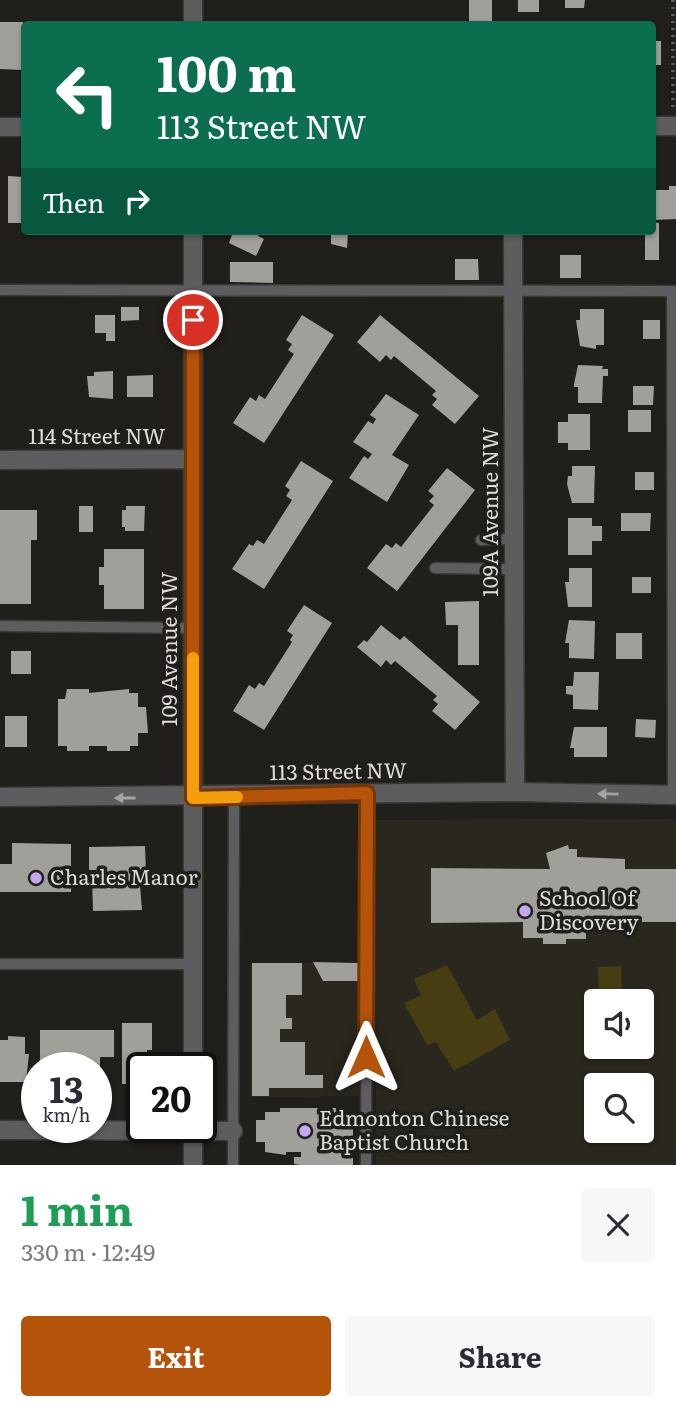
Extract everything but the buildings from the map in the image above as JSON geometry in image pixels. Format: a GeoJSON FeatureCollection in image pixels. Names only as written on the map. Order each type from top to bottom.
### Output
{"type":"FeatureCollection","features":[{"type":"Feature","properties":{"kind":"street"},"geometry":{"type":"LineString","coordinates":[[193,0],[193,21]]}},
{"type":"Feature","properties":{"kind":"street"},"geometry":{"type":"LineString","coordinates":[[656,125],[675,118]]}},
{"type":"Feature","properties":{"kind":"street"},"geometry":{"type":"LineString","coordinates":[[0,127],[21,127]]}},
{"type":"Feature","properties":{"kind":"street","name":"109 Avenue NW"},"geometry":{"type":"LineString","coordinates":[[193,235],[193,1052]]}},
{"type":"Feature","properties":{"kind":"street","name":"109A Avenue NW"},"geometry":{"type":"LineString","coordinates":[[513,235],[515,792]]}},
{"type":"Feature","properties":{"kind":"street","name":"114 Street NW"},"geometry":{"type":"LineString","coordinates":[[0,460],[193,459]]}},
{"type":"Feature","properties":{"kind":"street","name":"113 Street NW"},"geometry":{"type":"LineString","coordinates":[[0,797],[193,798],[515,792],[675,795]]}},
{"type":"Feature","properties":{"kind":"street"},"geometry":{"type":"LineString","coordinates":[[0,1130],[126,1129]]}},
{"type":"Feature","properties":{"kind":"street"},"geometry":{"type":"LineString","coordinates":[[217,1130],[233,1131]]}},
{"type":"Feature","properties":{"kind":"street"},"geometry":{"type":"LineString","coordinates":[[193,1143],[193,1165]]}},
{"type":"Feature","properties":{"kind":"lane"},"geometry":{"type":"LineString","coordinates":[[0,290],[674,291],[675,795]]}},
{"type":"Feature","properties":{"kind":"lane"},"geometry":{"type":"LineString","coordinates":[[481,540],[513,539]]}},
{"type":"Feature","properties":{"kind":"lane"},"geometry":{"type":"LineString","coordinates":[[435,568],[514,569]]}},
{"type":"Feature","properties":{"kind":"lane"},"geometry":{"type":"LineString","coordinates":[[0,626],[193,628]]}},
{"type":"Feature","properties":{"kind":"lane"},"geometry":{"type":"LineString","coordinates":[[366,1165],[367,793]]}},
{"type":"Feature","properties":{"kind":"lane"},"geometry":{"type":"LineString","coordinates":[[233,1165],[234,797]]}},
{"type":"Feature","properties":{"kind":"lane"},"geometry":{"type":"LineString","coordinates":[[0,964],[193,964]]}},
{"type":"Feature","properties":{"kind":"path"},"geometry":{"type":"LineString","coordinates":[[673,0],[675,118]]}},
{"type":"Feature","properties":{"kind":"shaded area","name":"School Of Discovery"},"geometry":{"type":"Polygon","coordinates":[[[676,819],[676,1165],[376,1165],[374,820],[676,819]]]}},
{"type":"Feature","properties":{"kind":"shaded area"},"geometry":{"type":"Polygon","coordinates":[[[250,963],[359,963],[359,1096],[250,1097],[250,963]]]}},
{"type":"Feature","properties":{"kind":"shaded area"},"geometry":{"type":"Polygon","coordinates":[[[447,965],[477,1020],[495,1009],[510,1040],[454,1071],[436,1042],[427,1045],[404,1003],[421,995],[414,979],[447,965]]]}},
{"type":"Feature","properties":{"kind":"shaded area"},"geometry":{"type":"Polygon","coordinates":[[[621,966],[622,989],[599,989],[598,967],[621,966]]]}},
{"type":"Feature","properties":{"kind":"slow traffic"},"geometry":{"type":"LineString","coordinates":[[193,658],[193,798],[237,797]]}},
{"type":"Feature","properties":{"kind":"place","name":"Charles Manor"},"geometry":{"type":"Point","coordinates":[36,878]}},
{"type":"Feature","properties":{"kind":"place","name":"School Of Discovery"},"geometry":{"type":"Point","coordinates":[525,911]}},
{"type":"Feature","properties":{"kind":"place","name":"Edmonton Chinese Baptist Church"},"geometry":{"type":"Point","coordinates":[305,1131]}},
{"type":"Feature","properties":{"kind":"route"},"geometry":{"type":"LineString","coordinates":[[193,320],[193,798],[367,793],[366,1057]]}}]}
